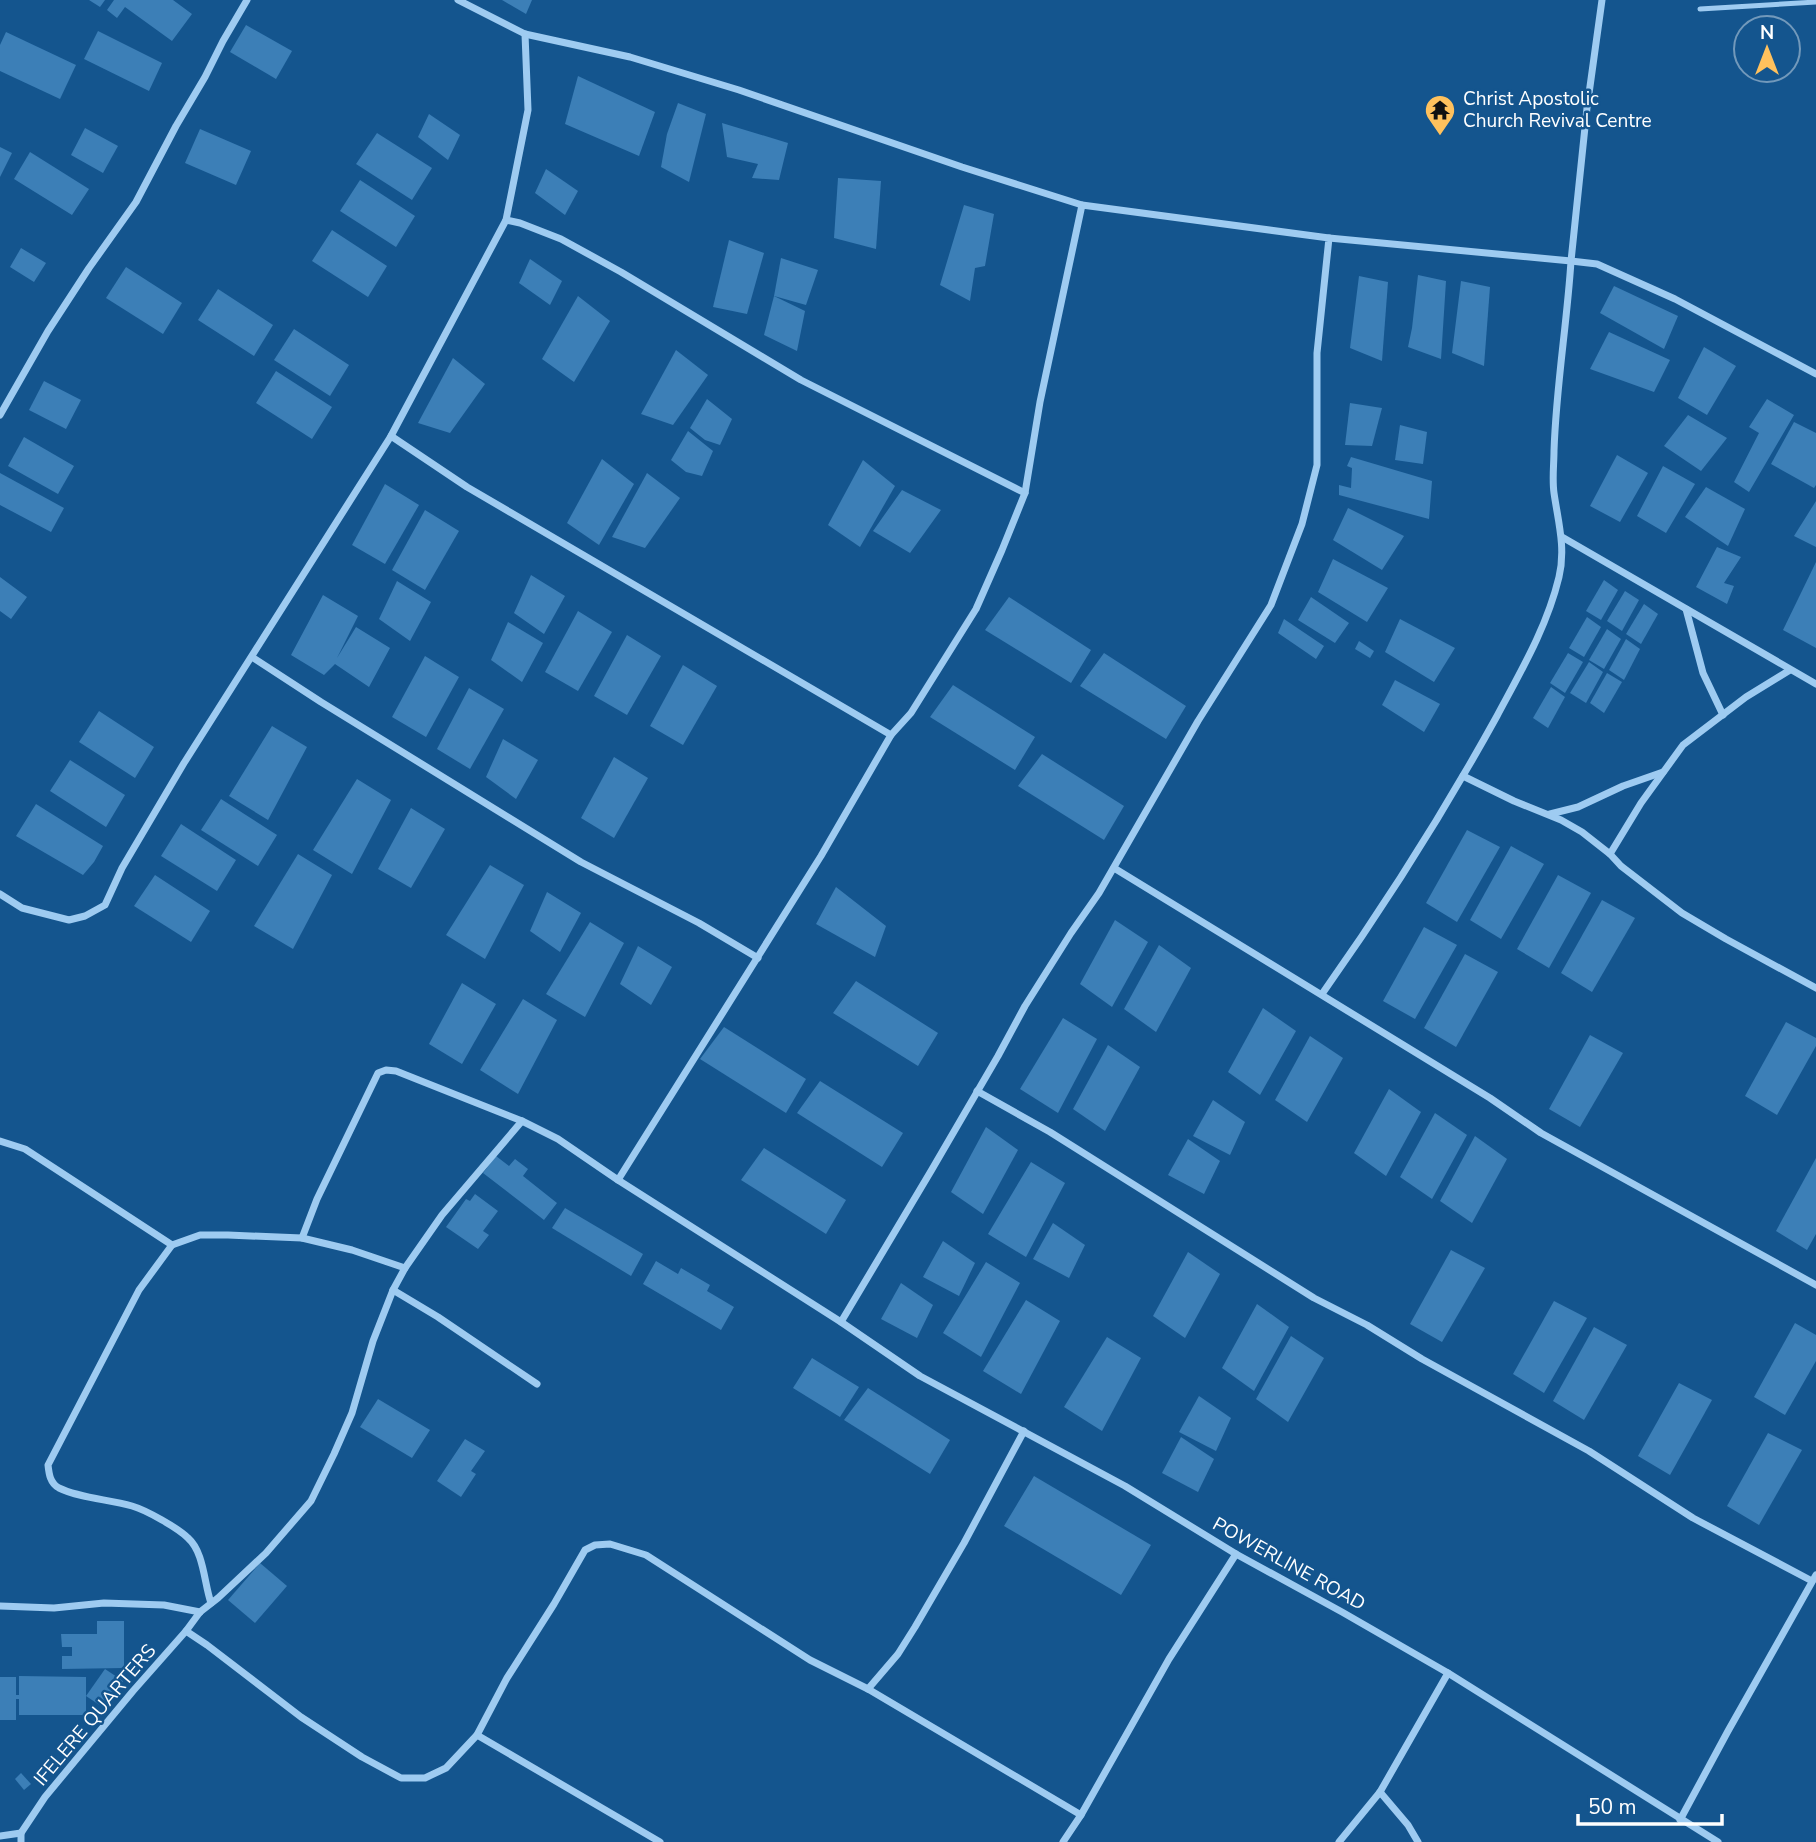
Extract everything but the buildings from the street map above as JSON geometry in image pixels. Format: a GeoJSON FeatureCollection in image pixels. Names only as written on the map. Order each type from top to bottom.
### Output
{"type":"FeatureCollection","features":[{"type":"Feature","properties":{"kind":"street"},"geometry":{"type":"LineString","coordinates":[[0,415],[48,331],[136,202],[247,0]]}},
{"type":"Feature","properties":{"kind":"street"},"geometry":{"type":"LineString","coordinates":[[458,0],[525,34],[630,57],[739,90],[962,167],[1082,205],[1329,238],[1597,264],[1675,299],[1816,374]]}},
{"type":"Feature","properties":{"kind":"street"},"geometry":{"type":"LineString","coordinates":[[1322,994],[1371,924],[1463,776],[1530,655],[1549,613],[1560,573],[1562,537],[1554,490],[1558,384],[1587,108],[1602,0]]}},
{"type":"Feature","properties":{"kind":"street"},"geometry":{"type":"LineString","coordinates":[[0,894],[22,908],[69,920],[86,916],[106,905],[122,868],[155,811],[391,436],[506,220],[528,110],[525,34]]}},
{"type":"Feature","properties":{"kind":"street"},"geometry":{"type":"LineString","coordinates":[[618,1180],[821,856],[891,734],[911,713],[976,609],[1025,493],[1040,402],[1082,205]]}},
{"type":"Feature","properties":{"kind":"street"},"geometry":{"type":"LineString","coordinates":[[506,220],[561,239],[801,380],[1025,493]]}},
{"type":"Feature","properties":{"kind":"street"},"geometry":{"type":"LineString","coordinates":[[841,1322],[1025,1006],[1114,868],[1198,721],[1271,605],[1302,524],[1317,465],[1317,353],[1329,238]]}},
{"type":"Feature","properties":{"kind":"street"},"geometry":{"type":"LineString","coordinates":[[391,436],[467,486],[891,734]]}},
{"type":"Feature","properties":{"kind":"street"},"geometry":{"type":"LineString","coordinates":[[1562,537],[1816,684]]}},
{"type":"Feature","properties":{"kind":"street"},"geometry":{"type":"LineString","coordinates":[[1686,609],[1703,673],[1723,715]]}},
{"type":"Feature","properties":{"kind":"street"},"geometry":{"type":"LineString","coordinates":[[252,657],[581,862],[758,958]]}},
{"type":"Feature","properties":{"kind":"street"},"geometry":{"type":"LineString","coordinates":[[1610,854],[1641,803],[1683,745],[1746,697],[1790,670]]}},
{"type":"Feature","properties":{"kind":"street"},"geometry":{"type":"LineString","coordinates":[[1549,815],[1578,807],[1664,771]]}},
{"type":"Feature","properties":{"kind":"street"},"geometry":{"type":"LineString","coordinates":[[1463,776],[1582,832],[1682,914],[1816,988]]}},
{"type":"Feature","properties":{"kind":"street"},"geometry":{"type":"LineString","coordinates":[[1114,868],[1490,1098],[1541,1133],[1816,1285]]}},
{"type":"Feature","properties":{"kind":"street","name":"POWERLINE ROAD"},"geometry":{"type":"LineString","coordinates":[[302,1238],[317,1199],[378,1073],[396,1071],[522,1121],[558,1139],[920,1376],[1125,1486],[1236,1554],[1448,1673],[1718,1842]]}},
{"type":"Feature","properties":{"kind":"street"},"geometry":{"type":"LineString","coordinates":[[977,1091],[1061,1139],[1314,1298],[1367,1325],[1422,1359],[1589,1451],[1693,1518],[1814,1578],[1680,1820]]}},
{"type":"Feature","properties":{"kind":"street","name":"IFELERE QUARTERS"},"geometry":{"type":"LineString","coordinates":[[21,1833],[45,1797],[200,1612],[266,1553],[311,1501],[352,1413],[373,1341],[393,1290],[405,1268],[442,1215],[522,1121]]}},
{"type":"Feature","properties":{"kind":"street"},"geometry":{"type":"LineString","coordinates":[[0,1141],[26,1149],[173,1245]]}},
{"type":"Feature","properties":{"kind":"street"},"geometry":{"type":"LineString","coordinates":[[211,1603],[200,1558],[188,1537],[135,1506],[58,1487],[52,1481],[48,1465],[139,1290],[173,1245],[200,1236],[228,1234],[302,1238],[352,1250],[405,1268]]}},
{"type":"Feature","properties":{"kind":"street"},"geometry":{"type":"LineString","coordinates":[[393,1290],[537,1384]]}},
{"type":"Feature","properties":{"kind":"street"},"geometry":{"type":"LineString","coordinates":[[868,1689],[898,1654],[915,1628],[964,1544],[1024,1431]]}},
{"type":"Feature","properties":{"kind":"street"},"geometry":{"type":"LineString","coordinates":[[186,1631],[301,1717],[362,1757],[401,1778],[425,1778],[446,1768],[477,1735],[507,1678],[585,1550],[595,1545],[610,1544],[646,1555],[810,1660],[868,1689],[1081,1815]]}},
{"type":"Feature","properties":{"kind":"street"},"geometry":{"type":"LineString","coordinates":[[1063,1842],[1169,1659],[1236,1554]]}},
{"type":"Feature","properties":{"kind":"street"},"geometry":{"type":"LineString","coordinates":[[0,1606],[54,1608],[104,1603],[164,1605],[200,1612]]}},
{"type":"Feature","properties":{"kind":"street"},"geometry":{"type":"LineString","coordinates":[[1339,1842],[1380,1792],[1448,1673]]}},
{"type":"Feature","properties":{"kind":"street"},"geometry":{"type":"LineString","coordinates":[[477,1735],[660,1842]]}},
{"type":"Feature","properties":{"kind":"street"},"geometry":{"type":"LineString","coordinates":[[1380,1792],[1408,1825],[1418,1842]]}},
{"type":"Feature","properties":{"kind":"street"},"geometry":{"type":"LineString","coordinates":[[0,1836],[21,1833],[21,1842]]}},
{"type":"Feature","properties":{"kind":"lane"},"geometry":{"type":"LineString","coordinates":[[1700,9],[1816,2]]}},
{"type":"Feature","properties":{"kind":"place","name":"Christ Apostolic Church Revival Centre"},"geometry":{"type":"Point","coordinates":[1440,137]}}]}
